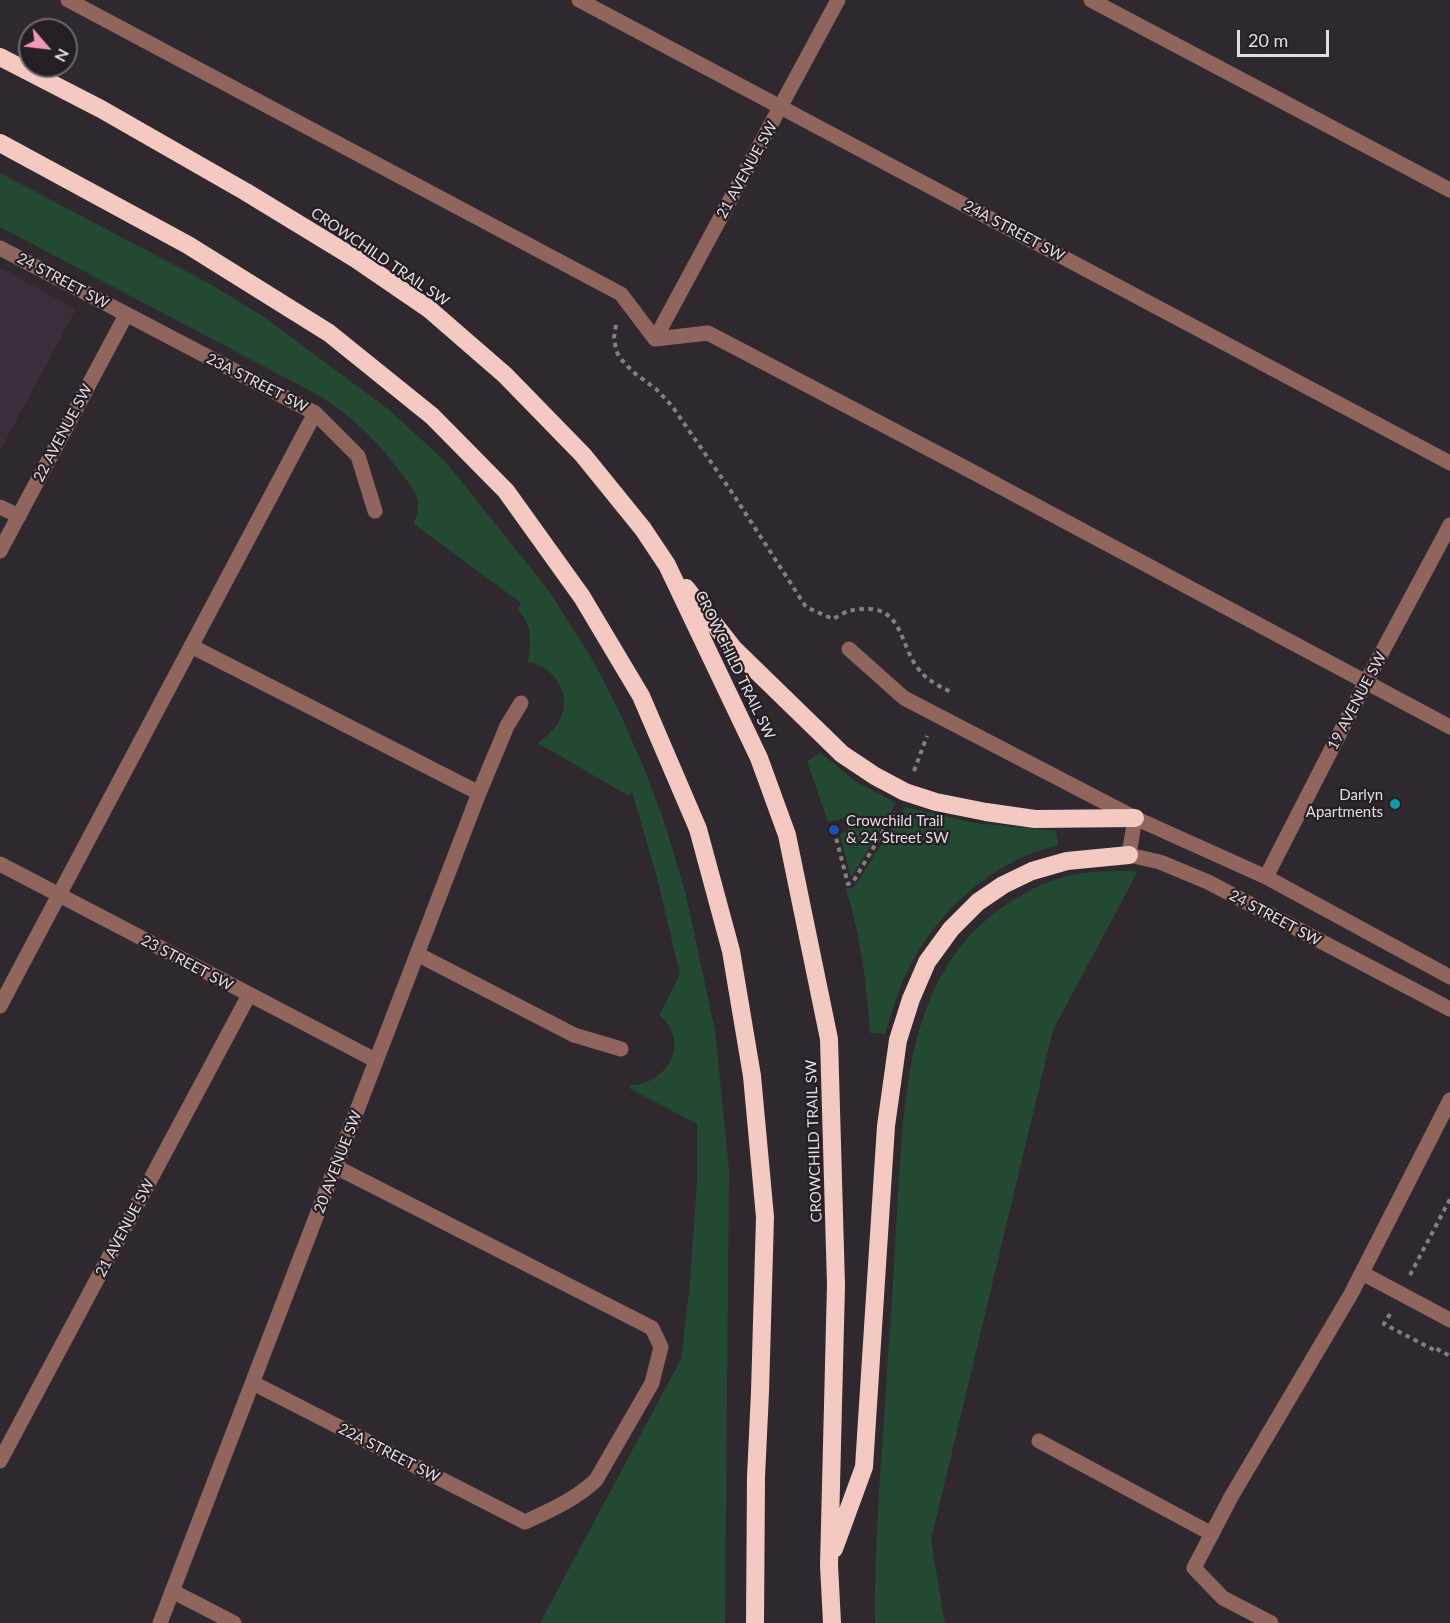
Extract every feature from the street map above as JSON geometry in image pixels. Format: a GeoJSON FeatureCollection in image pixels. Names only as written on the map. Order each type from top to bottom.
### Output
{"type":"FeatureCollection","features":[{"type":"Feature","properties":{"kind":"highway","name":"CROWCHILD TRAIL SW"},"geometry":{"type":"LineString","coordinates":[[0,57],[101,109],[246,192],[356,259],[429,309],[505,375],[583,455],[643,529],[667,565],[759,758],[788,835],[830,1039],[836,1285],[829,1565],[832,1623]]}},
{"type":"Feature","properties":{"kind":"highway"},"geometry":{"type":"LineString","coordinates":[[0,143],[188,244],[329,333],[432,416],[506,491],[582,597],[641,696],[698,829],[731,951],[752,1076],[765,1216],[756,1477],[755,1623]]}},
{"type":"Feature","properties":{"kind":"highway"},"geometry":{"type":"LineString","coordinates":[[667,565],[734,649],[842,754],[874,776],[905,792],[936,802],[986,812],[1035,819],[1135,818]]}},
{"type":"Feature","properties":{"kind":"highway"},"geometry":{"type":"LineString","coordinates":[[829,1565],[864,1467],[886,1126],[898,1040],[911,999],[927,963],[951,928],[978,902],[1003,885],[1032,871],[1067,861],[1099,856],[1129,855]]}},
{"type":"Feature","properties":{"kind":"street"},"geometry":{"type":"LineString","coordinates":[[68,0],[621,294],[655,339],[708,333],[956,462],[1450,727]]}},
{"type":"Feature","properties":{"kind":"street","name":"24A STREET SW"},"geometry":{"type":"LineString","coordinates":[[579,0],[1450,463]]}},
{"type":"Feature","properties":{"kind":"street","name":"21 AVENUE SW"},"geometry":{"type":"LineString","coordinates":[[655,339],[838,0]]}},
{"type":"Feature","properties":{"kind":"street"},"geometry":{"type":"LineString","coordinates":[[1091,0],[1450,190]]}},
{"type":"Feature","properties":{"kind":"street","name":"24 STREET SW"},"geometry":{"type":"LineString","coordinates":[[0,248],[126,315]]}},
{"type":"Feature","properties":{"kind":"street","name":"23A STREET SW"},"geometry":{"type":"LineString","coordinates":[[126,315],[315,413],[358,456],[375,511]]}},
{"type":"Feature","properties":{"kind":"street","name":"22 AVENUE SW"},"geometry":{"type":"LineString","coordinates":[[0,551],[126,315]]}},
{"type":"Feature","properties":{"kind":"street"},"geometry":{"type":"LineString","coordinates":[[0,1006],[315,413]]}},
{"type":"Feature","properties":{"kind":"street"},"geometry":{"type":"LineString","coordinates":[[0,507],[19,516]]}},
{"type":"Feature","properties":{"kind":"street","name":"19 AVENUE SW"},"geometry":{"type":"LineString","coordinates":[[1266,877],[1450,525]]}},
{"type":"Feature","properties":{"kind":"street"},"geometry":{"type":"LineString","coordinates":[[191,646],[478,793]]}},
{"type":"Feature","properties":{"kind":"street","name":"24 STREET SW"},"geometry":{"type":"LineString","coordinates":[[849,649],[904,698],[1135,818],[1266,877],[1450,977]]}},
{"type":"Feature","properties":{"kind":"street","name":"20 AVENUE SW"},"geometry":{"type":"LineString","coordinates":[[160,1623],[478,793],[507,726],[521,703]]}},
{"type":"Feature","properties":{"kind":"street"},"geometry":{"type":"LineString","coordinates":[[1129,855],[1135,818]]}},
{"type":"Feature","properties":{"kind":"street","name":"24 STREET SW"},"geometry":{"type":"LineString","coordinates":[[1129,855],[1160,862],[1208,882],[1450,1009]]}},
{"type":"Feature","properties":{"kind":"street","name":"23 STREET SW"},"geometry":{"type":"LineString","coordinates":[[0,864],[375,1060]]}},
{"type":"Feature","properties":{"kind":"street"},"geometry":{"type":"LineString","coordinates":[[417,954],[574,1035],[621,1049]]}},
{"type":"Feature","properties":{"kind":"street","name":"21 AVENUE SW"},"geometry":{"type":"LineString","coordinates":[[0,1461],[249,995]]}},
{"type":"Feature","properties":{"kind":"street"},"geometry":{"type":"LineString","coordinates":[[1271,1623],[1249,1618],[1223,1598],[1194,1568],[1231,1497],[1362,1273],[1450,1100]]}},
{"type":"Feature","properties":{"kind":"street","name":"22A STREET SW"},"geometry":{"type":"LineString","coordinates":[[253,1383],[525,1522],[571,1499],[584,1491],[596,1479],[652,1383],[661,1347],[652,1328],[336,1167]]}},
{"type":"Feature","properties":{"kind":"street"},"geometry":{"type":"LineString","coordinates":[[1362,1273],[1450,1320]]}},
{"type":"Feature","properties":{"kind":"street"},"geometry":{"type":"LineString","coordinates":[[1039,1441],[1212,1534]]}},
{"type":"Feature","properties":{"kind":"street"},"geometry":{"type":"LineString","coordinates":[[172,1591],[234,1623]]}},
{"type":"Feature","properties":{"kind":"path"},"geometry":{"type":"LineString","coordinates":[[618,321],[614,338],[620,358],[633,372],[656,388],[672,406],[806,607],[833,619],[849,610],[883,611],[894,620],[910,658],[925,677],[951,692]]}},
{"type":"Feature","properties":{"kind":"path"},"geometry":{"type":"LineString","coordinates":[[912,776],[930,730]]}},
{"type":"Feature","properties":{"kind":"path"},"geometry":{"type":"LineString","coordinates":[[834,830],[848,884],[853,882],[900,805]]}},
{"type":"Feature","properties":{"kind":"path"},"geometry":{"type":"LineString","coordinates":[[1408,1279],[1450,1199]]}},
{"type":"Feature","properties":{"kind":"path"},"geometry":{"type":"LineString","coordinates":[[1400,1316],[1391,1309],[1384,1324],[1450,1356]]}},
{"type":"Feature","properties":{"kind":"shaded area"},"geometry":{"type":"Polygon","coordinates":[[[0,268],[76,309],[0,451],[0,268]]]}},
{"type":"Feature","properties":{"kind":"green space"},"geometry":{"type":"Polygon","coordinates":[[[0,173],[212,285],[264,317],[388,409],[445,461],[549,591],[591,657],[618,709],[665,824],[686,895],[715,1030],[729,1170],[725,1623],[540,1623],[681,1359],[690,1283],[697,1183],[697,1124],[629,1088],[630,1085],[650,1081],[666,1068],[671,1060],[674,1040],[669,1026],[659,1015],[680,974],[656,874],[632,792],[629,796],[538,743],[558,723],[564,703],[563,694],[554,676],[538,665],[528,662],[530,634],[518,610],[521,603],[414,524],[418,507],[415,494],[392,462],[364,431],[320,396],[0,227],[0,173]]]}},
{"type":"Feature","properties":{"kind":"green space"},"geometry":{"type":"Polygon","coordinates":[[[821,753],[855,781],[896,803],[851,878],[840,834],[848,831],[845,818],[828,822],[807,761],[821,753]]]}},
{"type":"Feature","properties":{"kind":"green space"},"geometry":{"type":"Polygon","coordinates":[[[905,807],[975,823],[1056,831],[1058,845],[1034,852],[990,875],[952,908],[936,926],[909,968],[898,992],[885,1034],[870,1033],[862,960],[846,889],[854,887],[905,807]]]}},
{"type":"Feature","properties":{"kind":"green space"},"geometry":{"type":"Polygon","coordinates":[[[1131,871],[1137,873],[1053,1030],[931,1540],[945,1623],[875,1623],[877,1523],[903,1130],[911,1067],[927,1007],[940,978],[957,951],[980,926],[1008,903],[1056,879],[1094,872],[1131,871]]]}},
{"type":"Feature","properties":{"kind":"place","name":"Darlyn Apartments"},"geometry":{"type":"Point","coordinates":[1395,804]}},
{"type":"Feature","properties":{"kind":"place","name":"Crowchild Trail & 24 Street SW"},"geometry":{"type":"Point","coordinates":[834,830]}}]}
